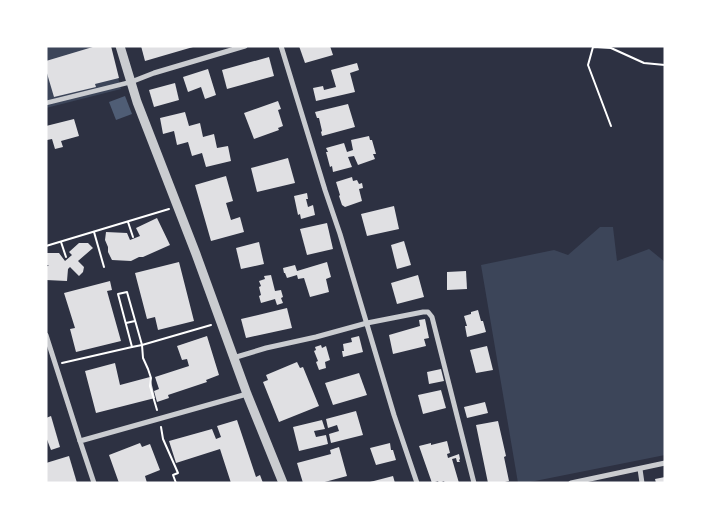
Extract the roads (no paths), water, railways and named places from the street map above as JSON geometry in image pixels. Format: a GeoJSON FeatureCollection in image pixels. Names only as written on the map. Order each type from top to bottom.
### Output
{"type":"FeatureCollection","features":[{"type":"Feature","properties":{"kind":"street"},"geometry":{"type":"LineString","coordinates":[[120,46],[137,102],[178,207],[233,358],[283,483]]}},
{"type":"Feature","properties":{"kind":"street"},"geometry":{"type":"LineString","coordinates":[[46,103],[131,82],[154,73],[245,46]]}},
{"type":"Feature","properties":{"kind":"street"},"geometry":{"type":"LineString","coordinates":[[281,46],[394,415],[417,483]]}},
{"type":"Feature","properties":{"kind":"street"},"geometry":{"type":"LineString","coordinates":[[233,358],[367,323],[428,312],[432,317],[474,483]]}},
{"type":"Feature","properties":{"kind":"street"},"geometry":{"type":"LineString","coordinates":[[46,335],[94,483]]}},
{"type":"Feature","properties":{"kind":"street"},"geometry":{"type":"LineString","coordinates":[[80,441],[247,394]]}},
{"type":"Feature","properties":{"kind":"street"},"geometry":{"type":"LineString","coordinates":[[571,483],[665,463]]}},
{"type":"Feature","properties":{"kind":"street"},"geometry":{"type":"LineString","coordinates":[[640,469],[642,483]]}}]}
